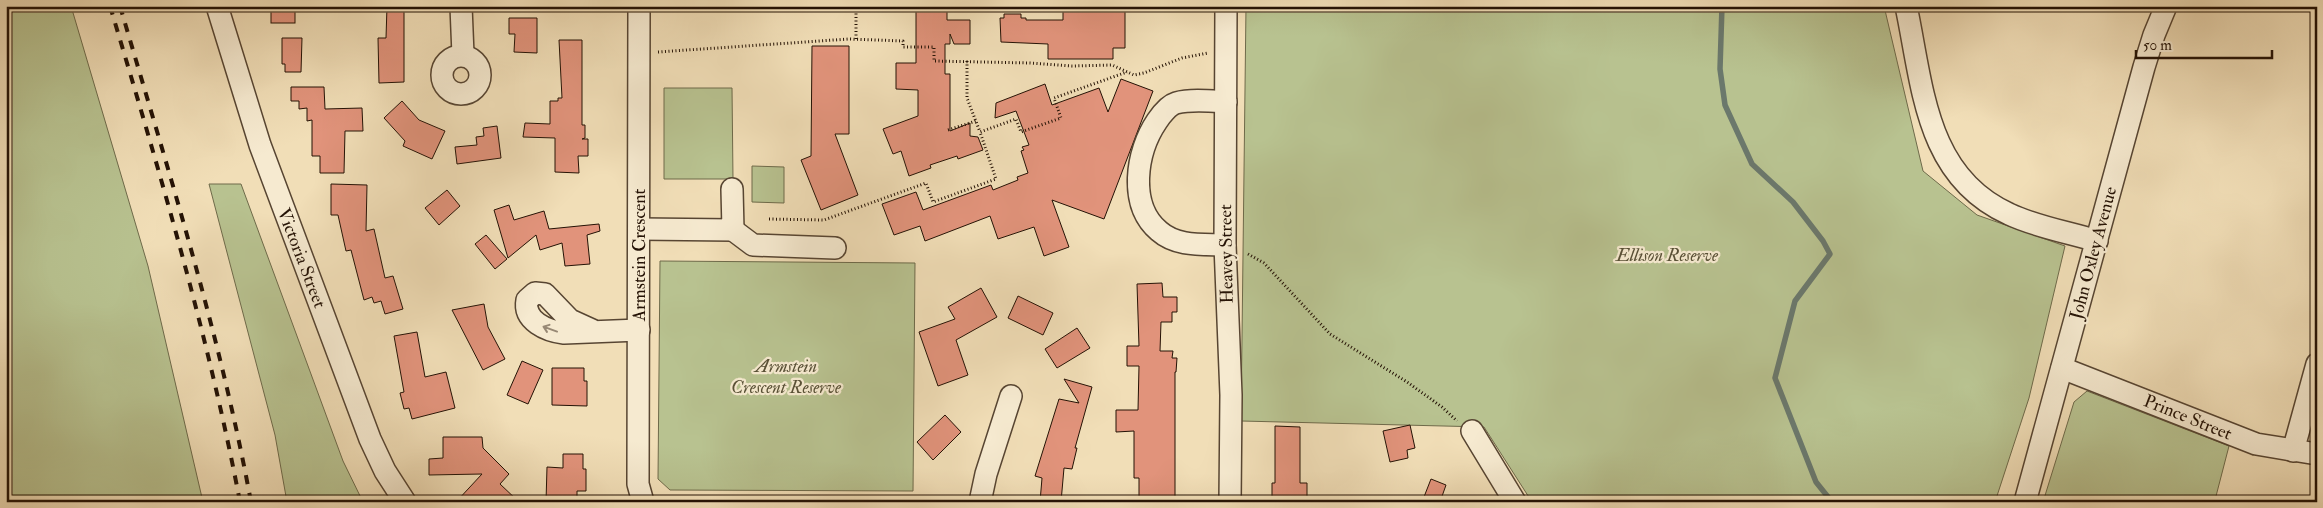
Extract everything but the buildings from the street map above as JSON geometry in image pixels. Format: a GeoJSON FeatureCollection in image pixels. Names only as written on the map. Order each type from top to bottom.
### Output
{"type":"FeatureCollection","features":[{"type":"Feature","properties":{"kind":"street","name":"Victoria Street"},"geometry":{"type":"LineString","coordinates":[[217,6],[260,145],[370,439],[384,471],[405,502]]}},
{"type":"Feature","properties":{"kind":"street"},"geometry":{"type":"LineString","coordinates":[[461,6],[463,56]]}},
{"type":"Feature","properties":{"kind":"street","name":"Armstein Crescent"},"geometry":{"type":"LineString","coordinates":[[639,6],[638,484],[643,502]]}},
{"type":"Feature","properties":{"kind":"street","name":"Heavey Street"},"geometry":{"type":"LineString","coordinates":[[1226,6],[1226,245],[1231,395],[1230,502]]}},
{"type":"Feature","properties":{"kind":"street"},"geometry":{"type":"LineString","coordinates":[[1906,6],[1932,129],[1944,156],[1959,176],[1982,197],[2009,214],[2097,241]]}},
{"type":"Feature","properties":{"kind":"street","name":"John Oxley Avenue"},"geometry":{"type":"LineString","coordinates":[[2026,502],[2144,67],[2166,6]]}},
{"type":"Feature","properties":{"kind":"street"},"geometry":{"type":"LineString","coordinates":[[1226,102],[1174,103],[1161,115],[1144,147],[1139,182],[1145,215],[1160,232],[1178,242],[1226,245]]}},
{"type":"Feature","properties":{"kind":"street"},"geometry":{"type":"LineString","coordinates":[[732,189],[732,230]]}},
{"type":"Feature","properties":{"kind":"street"},"geometry":{"type":"LineString","coordinates":[[639,229],[732,230],[753,246],[835,248]]}},
{"type":"Feature","properties":{"kind":"street"},"geometry":{"type":"LineString","coordinates":[[592,330],[639,330]]}},
{"type":"Feature","properties":{"kind":"street"},"geometry":{"type":"LineString","coordinates":[[2293,451],[2317,364]]}},
{"type":"Feature","properties":{"kind":"street","name":"Prince Street"},"geometry":{"type":"LineString","coordinates":[[2062,368],[2256,444],[2317,454]]}},
{"type":"Feature","properties":{"kind":"street"},"geometry":{"type":"LineString","coordinates":[[980,502],[986,474],[1011,396]]}},
{"type":"Feature","properties":{"kind":"street"},"geometry":{"type":"LineString","coordinates":[[1472,431],[1515,502]]}},
{"type":"Feature","properties":{"kind":"path"},"geometry":{"type":"LineString","coordinates":[[856,6],[856,39]]}},
{"type":"Feature","properties":{"kind":"path"},"geometry":{"type":"LineString","coordinates":[[658,52],[856,39],[903,41],[903,47],[934,47],[934,61],[1030,62],[1072,66],[1112,65],[1134,75],[1182,58],[1208,53]]}},
{"type":"Feature","properties":{"kind":"path"},"geometry":{"type":"LineString","coordinates":[[770,220],[824,220],[926,184],[933,202],[996,179],[967,98],[967,61]]}},
{"type":"Feature","properties":{"kind":"path"},"geometry":{"type":"LineString","coordinates":[[980,132],[1016,120],[1021,132],[1061,118],[1054,98],[1128,72]]}},
{"type":"Feature","properties":{"kind":"path"},"geometry":{"type":"LineString","coordinates":[[948,130],[976,121]]}},
{"type":"Feature","properties":{"kind":"path"},"geometry":{"type":"LineString","coordinates":[[1248,254],[1264,263],[1330,334],[1407,382],[1472,431]]}},
{"type":"Feature","properties":{"kind":"green space"},"geometry":{"type":"Polygon","coordinates":[[[6,6],[71,6],[148,266],[203,502],[6,502],[6,6]]]}},
{"type":"Feature","properties":{"kind":"green space","name":"Ellison Reserve"},"geometry":{"type":"Polygon","coordinates":[[[1246,6],[1884,6],[1923,171],[1977,215],[2065,246],[2029,398],[1995,502],[1532,502],[1484,427],[1241,421],[1246,6]]]}},
{"type":"Feature","properties":{"kind":"green space"},"geometry":{"type":"Polygon","coordinates":[[[664,88],[732,88],[733,179],[664,179],[664,88]]]}},
{"type":"Feature","properties":{"kind":"green space"},"geometry":{"type":"Polygon","coordinates":[[[752,166],[784,167],[784,203],[752,202],[752,166]]]}},
{"type":"Feature","properties":{"kind":"green space"},"geometry":{"type":"Polygon","coordinates":[[[209,184],[241,184],[343,461],[363,502],[287,502],[275,435],[209,184]]]}},
{"type":"Feature","properties":{"kind":"green space","name":"Armstein Crescent Reserve"},"geometry":{"type":"Polygon","coordinates":[[[660,261],[915,263],[913,491],[670,490],[658,479],[660,261]]]}},
{"type":"Feature","properties":{"kind":"green space"},"geometry":{"type":"Polygon","coordinates":[[[2087,391],[2229,446],[2215,500],[2043,502],[2074,402],[2087,391]]]}},
{"type":"Feature","properties":{"kind":"waterway"},"geometry":{"type":"LineString","coordinates":[[1722,6],[1720,69],[1725,105],[1752,164],[1793,202],[1823,241],[1830,254],[1795,301],[1775,378],[1816,482],[1832,502]]}},
{"type":"Feature","properties":{"kind":"railway"},"geometry":{"type":"LineString","coordinates":[[110,6],[198,314],[240,502]]}},
{"type":"Feature","properties":{"kind":"railway"},"geometry":{"type":"LineString","coordinates":[[120,6],[209,314],[251,502]]}}]}
